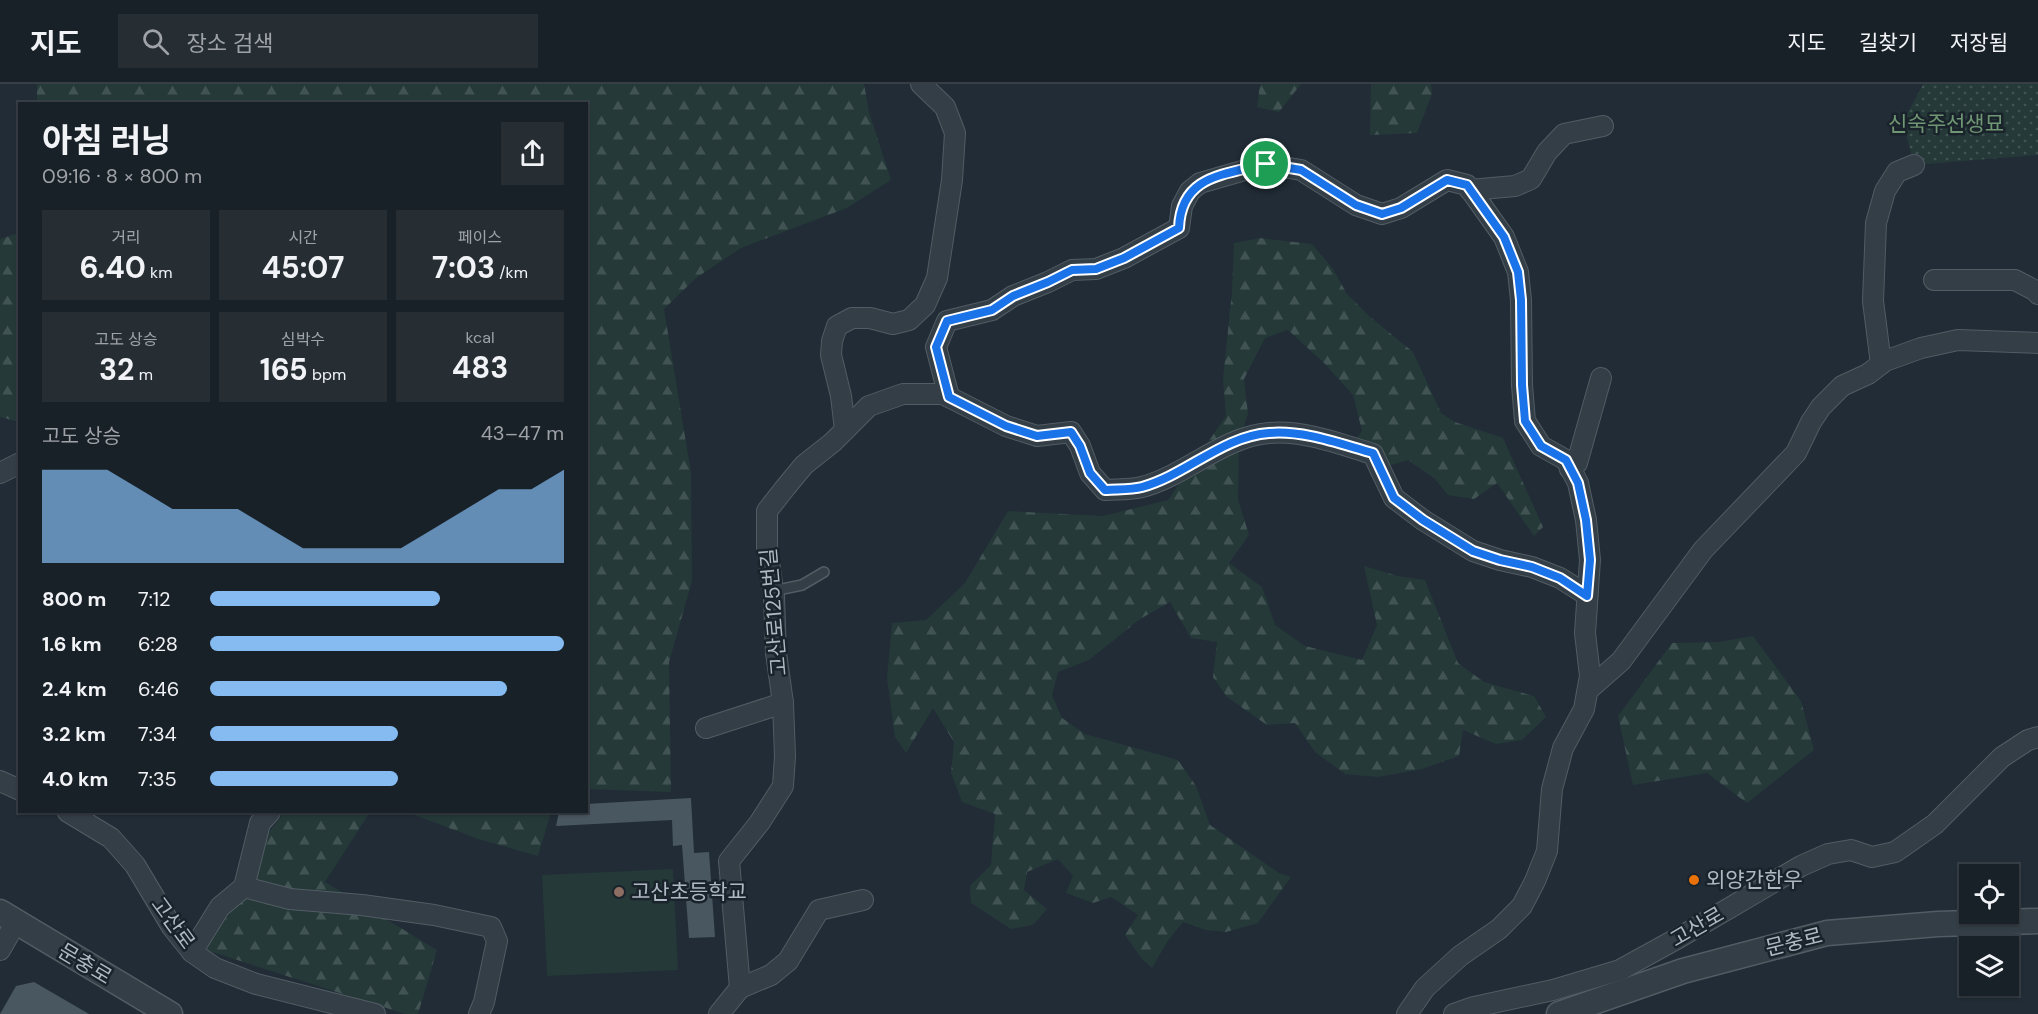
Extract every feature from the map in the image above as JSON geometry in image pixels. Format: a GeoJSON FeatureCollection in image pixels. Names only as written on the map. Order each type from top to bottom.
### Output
{"type":"FeatureCollection","features":[{"type":"Feature","properties":{"kind":"street"},"geometry":{"type":"LineString","coordinates":[[846,430],[831,355],[832,340],[837,326],[852,318],[870,318],[893,324],[909,320],[924,305],[937,278],[952,180],[956,133],[945,107],[921,84]]}},
{"type":"Feature","properties":{"kind":"street"},"geometry":{"type":"LineString","coordinates":[[1470,190],[1515,186],[1531,179],[1547,152],[1564,134],[1603,126]]}},
{"type":"Feature","properties":{"kind":"street"},"geometry":{"type":"LineString","coordinates":[[949,397],[936,347],[947,321],[992,310],[1013,296],[1072,270],[1096,269],[1124,258],[1179,228],[1182,206],[1190,191],[1200,183],[1266,164],[1301,170],[1356,205],[1382,214],[1401,208],[1447,180],[1467,185],[1504,237],[1518,272],[1525,421],[1541,446],[1566,460],[1578,483],[1586,520],[1590,560],[1585,633],[1590,676],[1584,709],[1563,748],[1552,789],[1547,851],[1535,882],[1522,906],[1500,929],[1460,956],[1425,988],[1407,1014]]}},
{"type":"Feature","properties":{"kind":"street"},"geometry":{"type":"LineString","coordinates":[[1881,364],[1873,301],[1876,223],[1885,191],[1897,172],[1914,165]]}},
{"type":"Feature","properties":{"kind":"street"},"geometry":{"type":"LineString","coordinates":[[1934,280],[2015,280],[2038,294]]}},
{"type":"Feature","properties":{"kind":"street"},"geometry":{"type":"LineString","coordinates":[[1588,690],[1621,661],[1703,550],[1796,453],[1821,407],[1842,386],[1868,374],[1885,361],[1921,348],[1959,340],[2038,343]]}},
{"type":"Feature","properties":{"kind":"street"},"geometry":{"type":"LineString","coordinates":[[1570,469],[1577,463],[1600,378]]}},
{"type":"Feature","properties":{"kind":"street","name":"고산로125번길"},"geometry":{"type":"LineString","coordinates":[[740,988],[729,861],[760,822],[783,786],[785,756],[783,703],[776,653],[767,511],[804,465],[846,430],[869,406],[903,394],[943,394],[1006,426],[1037,436],[1071,432],[1080,446],[1090,473],[1105,490],[1141,487],[1173,474],[1244,438],[1268,433],[1293,433],[1373,453],[1394,498],[1423,520],[1473,551],[1532,567],[1560,578],[1587,596]]}},
{"type":"Feature","properties":{"kind":"street"},"geometry":{"type":"LineString","coordinates":[[0,474],[18,464]]}},
{"type":"Feature","properties":{"kind":"street"},"geometry":{"type":"LineString","coordinates":[[706,728],[783,703]]}},
{"type":"Feature","properties":{"kind":"street","name":"고산로"},"geometry":{"type":"LineString","coordinates":[[1454,1014],[1474,1007],[1553,990],[1620,970],[1801,866],[1828,854],[1851,850],[1872,857],[1895,852],[1935,824],[2002,757],[2028,740],[2038,737]]}},
{"type":"Feature","properties":{"kind":"street"},"geometry":{"type":"LineString","coordinates":[[0,781],[18,789]]}},
{"type":"Feature","properties":{"kind":"street","name":"고산로"},"geometry":{"type":"LineString","coordinates":[[70,813],[111,838],[135,866],[172,927],[192,952],[215,968],[256,984],[375,1014]]}},
{"type":"Feature","properties":{"kind":"street"},"geometry":{"type":"LineString","coordinates":[[192,952],[220,907],[244,886],[260,823],[269,813]]}},
{"type":"Feature","properties":{"kind":"street"},"geometry":{"type":"LineString","coordinates":[[244,886],[290,899],[424,913],[491,927],[497,941],[484,1002],[479,1014]]}},
{"type":"Feature","properties":{"kind":"street"},"geometry":{"type":"LineString","coordinates":[[719,1014],[740,988],[771,975],[788,961],[819,910],[863,900]]}},
{"type":"Feature","properties":{"kind":"street"},"geometry":{"type":"LineString","coordinates":[[0,950],[8,917]]}},
{"type":"Feature","properties":{"kind":"street","name":"문충로"},"geometry":{"type":"LineString","coordinates":[[8,917],[170,1014]]}},
{"type":"Feature","properties":{"kind":"street","name":"문충로"},"geometry":{"type":"LineString","coordinates":[[1559,1014],[1683,971],[1827,933],[1938,924],[2038,921]]}},
{"type":"Feature","properties":{"kind":"lane"},"geometry":{"type":"LineString","coordinates":[[773,591],[802,585],[824,572]]}},
{"type":"Feature","properties":{"kind":"green space"},"geometry":{"type":"Polygon","coordinates":[[[37,84],[864,84],[869,112],[891,180],[847,208],[741,248],[696,278],[664,309],[691,473],[692,581],[669,662],[671,792],[588,789],[588,102],[37,102],[37,84]]]}},
{"type":"Feature","properties":{"kind":"green space"},"geometry":{"type":"Polygon","coordinates":[[[1260,84],[1301,84],[1279,112],[1257,107],[1260,84]]]}},
{"type":"Feature","properties":{"kind":"green space"},"geometry":{"type":"Polygon","coordinates":[[[1371,84],[1431,84],[1432,94],[1417,133],[1370,135],[1371,84]]]}},
{"type":"Feature","properties":{"kind":"green space","name":"신숙주선생묘"},"geometry":{"type":"Polygon","coordinates":[[[1923,84],[2038,84],[2038,155],[1914,165],[1903,122],[1923,84]]]}},
{"type":"Feature","properties":{"kind":"green space"},"geometry":{"type":"Polygon","coordinates":[[[18,233],[18,422],[0,417],[0,239],[18,233]]]}},
{"type":"Feature","properties":{"kind":"green space"},"geometry":{"type":"Polygon","coordinates":[[[1260,238],[1312,244],[1333,269],[1347,294],[1368,315],[1413,352],[1441,413],[1455,422],[1503,438],[1543,527],[1534,536],[1497,483],[1474,499],[1448,495],[1435,479],[1408,460],[1388,466],[1346,452],[1362,431],[1353,395],[1324,363],[1288,330],[1265,338],[1244,379],[1248,414],[1239,441],[1238,499],[1249,535],[1229,563],[1262,587],[1275,625],[1305,646],[1362,660],[1377,625],[1364,566],[1398,576],[1425,580],[1458,663],[1484,682],[1534,696],[1546,717],[1522,740],[1496,744],[1463,730],[1459,756],[1422,769],[1378,777],[1345,774],[1315,752],[1295,723],[1267,725],[1227,697],[1213,677],[1217,642],[1191,638],[1170,602],[1140,619],[1089,660],[1058,672],[1052,695],[1062,718],[1085,734],[1178,760],[1196,786],[1210,825],[1279,873],[1291,877],[1258,923],[1226,932],[1206,930],[1183,922],[1167,942],[1152,968],[1142,959],[1125,935],[1138,915],[1111,897],[1093,903],[1066,893],[1073,876],[1058,859],[1027,872],[1024,890],[1047,909],[1033,925],[1011,929],[971,903],[970,886],[991,865],[995,814],[962,802],[951,773],[954,742],[933,708],[906,753],[895,737],[887,678],[892,623],[926,620],[965,583],[1008,511],[1103,516],[1168,500],[1226,416],[1223,379],[1232,292],[1234,243],[1260,238]]]}},
{"type":"Feature","properties":{"kind":"green space"},"geometry":{"type":"Polygon","coordinates":[[[1753,636],[1801,701],[1814,750],[1747,803],[1707,773],[1633,785],[1618,716],[1672,643],[1718,642],[1753,636]]]}},
{"type":"Feature","properties":{"kind":"green space"},"geometry":{"type":"Polygon","coordinates":[[[284,813],[369,813],[325,882],[437,950],[418,1014],[405,1014],[206,950],[219,928],[249,888],[269,832],[284,813]]]}},
{"type":"Feature","properties":{"kind":"green space"},"geometry":{"type":"Polygon","coordinates":[[[410,813],[551,813],[538,856],[478,839],[410,813]]]}},
{"type":"Feature","properties":{"kind":"green space"},"geometry":{"type":"Polygon","coordinates":[[[673,869],[678,970],[547,976],[542,875],[673,869]]]}},
{"type":"Feature","properties":{"kind":"building"},"geometry":{"type":"Polygon","coordinates":[[[691,798],[694,853],[709,852],[715,937],[689,938],[682,845],[673,846],[672,820],[556,826],[559,813],[588,813],[588,804],[691,798]]]}},
{"type":"Feature","properties":{"kind":"building"},"geometry":{"type":"Polygon","coordinates":[[[34,982],[89,1014],[0,1014],[16,986],[34,982]]]}},
{"type":"Feature","properties":{"kind":"place","name":"외양간한우"},"geometry":{"type":"Point","coordinates":[1694,880]}},
{"type":"Feature","properties":{"kind":"place","name":"고산초등학교"},"geometry":{"type":"Point","coordinates":[619,892]}},
{"type":"Feature","properties":{"kind":"route"},"geometry":{"type":"LineString","coordinates":[[1266,164],[1301,170],[1356,205],[1382,214],[1401,208],[1447,180],[1467,185],[1504,237],[1518,272],[1525,421],[1541,446],[1566,460],[1578,483],[1586,520],[1590,560],[1587,596],[1560,578],[1532,567],[1473,551],[1423,520],[1394,498],[1373,453],[1293,433],[1268,433],[1244,438],[1173,474],[1141,487],[1105,490],[1090,473],[1080,446],[1071,432],[1037,436],[1006,426],[949,397],[936,347],[947,321],[992,310],[1013,296],[1072,270],[1096,269],[1124,258],[1179,228],[1182,206],[1190,191],[1200,183],[1266,164]]}}]}
